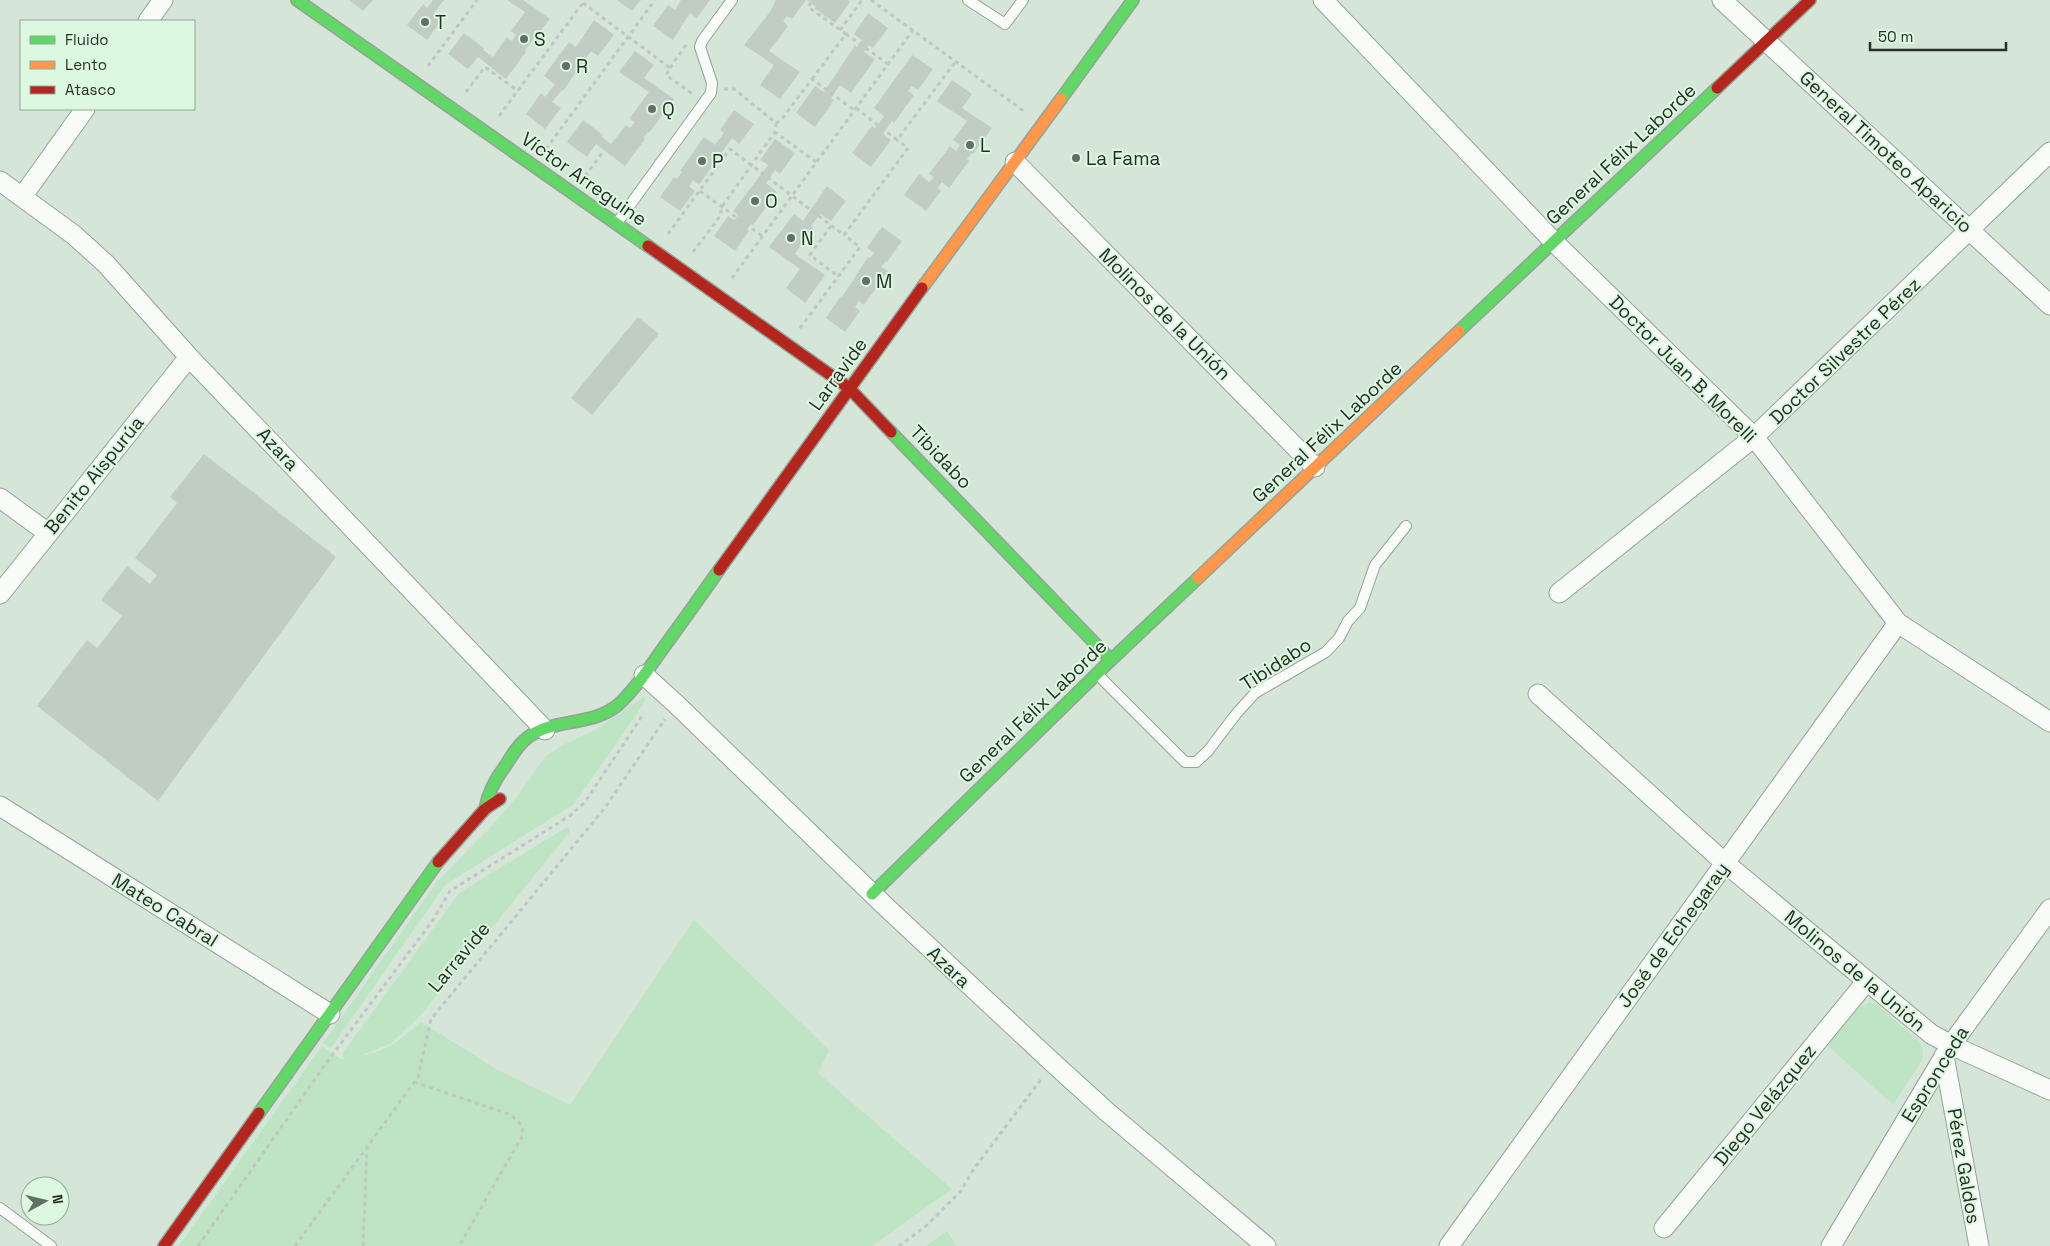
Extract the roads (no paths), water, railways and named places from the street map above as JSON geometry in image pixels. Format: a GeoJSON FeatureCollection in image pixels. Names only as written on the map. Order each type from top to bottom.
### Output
{"type":"FeatureCollection","features":[{"type":"Feature","properties":{"kind":"street"},"geometry":{"type":"LineString","coordinates":[[149,20],[164,0]]}},
{"type":"Feature","properties":{"kind":"street","name":"Víctor Arreguine"},"geometry":{"type":"LineString","coordinates":[[296,0],[617,223],[849,388]]}},
{"type":"Feature","properties":{"kind":"street","name":"Larravide"},"geometry":{"type":"LineString","coordinates":[[485,808],[487,795],[514,753],[533,734],[543,737],[610,710],[625,698],[644,675],[849,388],[1133,0]]}},
{"type":"Feature","properties":{"kind":"street","name":"Doctor Juan B. Morelli"},"geometry":{"type":"LineString","coordinates":[[1323,0],[1554,242],[1754,437],[1898,623],[2050,722]]}},
{"type":"Feature","properties":{"kind":"street","name":"General Timoteo Aparicio"},"geometry":{"type":"LineString","coordinates":[[1722,0],[2050,305]]}},
{"type":"Feature","properties":{"kind":"street","name":"General Félix Laborde"},"geometry":{"type":"LineString","coordinates":[[872,894],[1110,660],[1314,467],[1362,425],[1810,0]]}},
{"type":"Feature","properties":{"kind":"street"},"geometry":{"type":"LineString","coordinates":[[22,197],[84,110]]}},
{"type":"Feature","properties":{"kind":"street","name":"Doctor Silvestre Pérez"},"geometry":{"type":"LineString","coordinates":[[1559,593],[1754,437],[2050,152]]}},
{"type":"Feature","properties":{"kind":"street","name":"Molinos de la Unión"},"geometry":{"type":"LineString","coordinates":[[1014,162],[1314,467]]}},
{"type":"Feature","properties":{"kind":"street","name":"Azara"},"geometry":{"type":"LineString","coordinates":[[0,181],[74,234],[100,258],[189,357],[543,737]]}},
{"type":"Feature","properties":{"kind":"street","name":"Benito Aispurúa"},"geometry":{"type":"LineString","coordinates":[[0,594],[189,357]]}},
{"type":"Feature","properties":{"kind":"street","name":"Tibidabo"},"geometry":{"type":"LineString","coordinates":[[849,388],[1110,660]]}},
{"type":"Feature","properties":{"kind":"street"},"geometry":{"type":"LineString","coordinates":[[0,498],[48,533]]}},
{"type":"Feature","properties":{"kind":"street","name":"José de Echegaray"},"geometry":{"type":"LineString","coordinates":[[1449,1246],[1898,623]]}},
{"type":"Feature","properties":{"kind":"street","name":"Azara"},"geometry":{"type":"LineString","coordinates":[[644,675],[872,894],[1052,1062],[1106,1111],[1266,1246]]}},
{"type":"Feature","properties":{"kind":"street","name":"Molinos de la Unión"},"geometry":{"type":"LineString","coordinates":[[1538,694],[1725,863],[1948,1050],[2050,1090]]}},
{"type":"Feature","properties":{"kind":"street","name":"Larravide"},"geometry":{"type":"LineString","coordinates":[[164,1246],[432,869],[485,808],[498,801],[510,787]]}},
{"type":"Feature","properties":{"kind":"street","name":"Mateo Cabral"},"geometry":{"type":"LineString","coordinates":[[0,806],[330,1014]]}},
{"type":"Feature","properties":{"kind":"street","name":"Espronceda"},"geometry":{"type":"LineString","coordinates":[[1830,1246],[1948,1050],[2050,909]]}},
{"type":"Feature","properties":{"kind":"street","name":"Diego Velázquez"},"geometry":{"type":"LineString","coordinates":[[1664,1228],[1866,982]]}},
{"type":"Feature","properties":{"kind":"street","name":"Pérez Galdos"},"geometry":{"type":"LineString","coordinates":[[1948,1050],[1979,1246]]}},
{"type":"Feature","properties":{"kind":"lane"},"geometry":{"type":"LineString","coordinates":[[617,223],[713,88],[700,47],[702,41],[732,0]]}},
{"type":"Feature","properties":{"kind":"lane"},"geometry":{"type":"LineString","coordinates":[[968,0],[1005,24],[1023,0]]}},
{"type":"Feature","properties":{"kind":"lane","name":"Tibidabo"},"geometry":{"type":"LineString","coordinates":[[1097,674],[1185,762],[1196,762],[1208,751],[1236,714],[1255,693],[1326,652],[1339,638],[1348,621],[1360,608],[1375,565],[1406,526]]}},
{"type":"Feature","properties":{"kind":"lane"},"geometry":{"type":"LineString","coordinates":[[0,1208],[51,1246]]}},
{"type":"Feature","properties":{"kind":"place","name":"T"},"geometry":{"type":"Point","coordinates":[425,22]}},
{"type":"Feature","properties":{"kind":"place","name":"S"},"geometry":{"type":"Point","coordinates":[524,39]}},
{"type":"Feature","properties":{"kind":"place","name":"R"},"geometry":{"type":"Point","coordinates":[566,66]}},
{"type":"Feature","properties":{"kind":"place","name":"Q"},"geometry":{"type":"Point","coordinates":[652,109]}},
{"type":"Feature","properties":{"kind":"place","name":"L"},"geometry":{"type":"Point","coordinates":[970,145]}},
{"type":"Feature","properties":{"kind":"place","name":"La Fama"},"geometry":{"type":"Point","coordinates":[1076,158]}},
{"type":"Feature","properties":{"kind":"place","name":"P"},"geometry":{"type":"Point","coordinates":[702,161]}},
{"type":"Feature","properties":{"kind":"place","name":"O"},"geometry":{"type":"Point","coordinates":[755,201]}},
{"type":"Feature","properties":{"kind":"place","name":"N"},"geometry":{"type":"Point","coordinates":[791,238]}},
{"type":"Feature","properties":{"kind":"place","name":"M"},"geometry":{"type":"Point","coordinates":[866,281]}}]}
